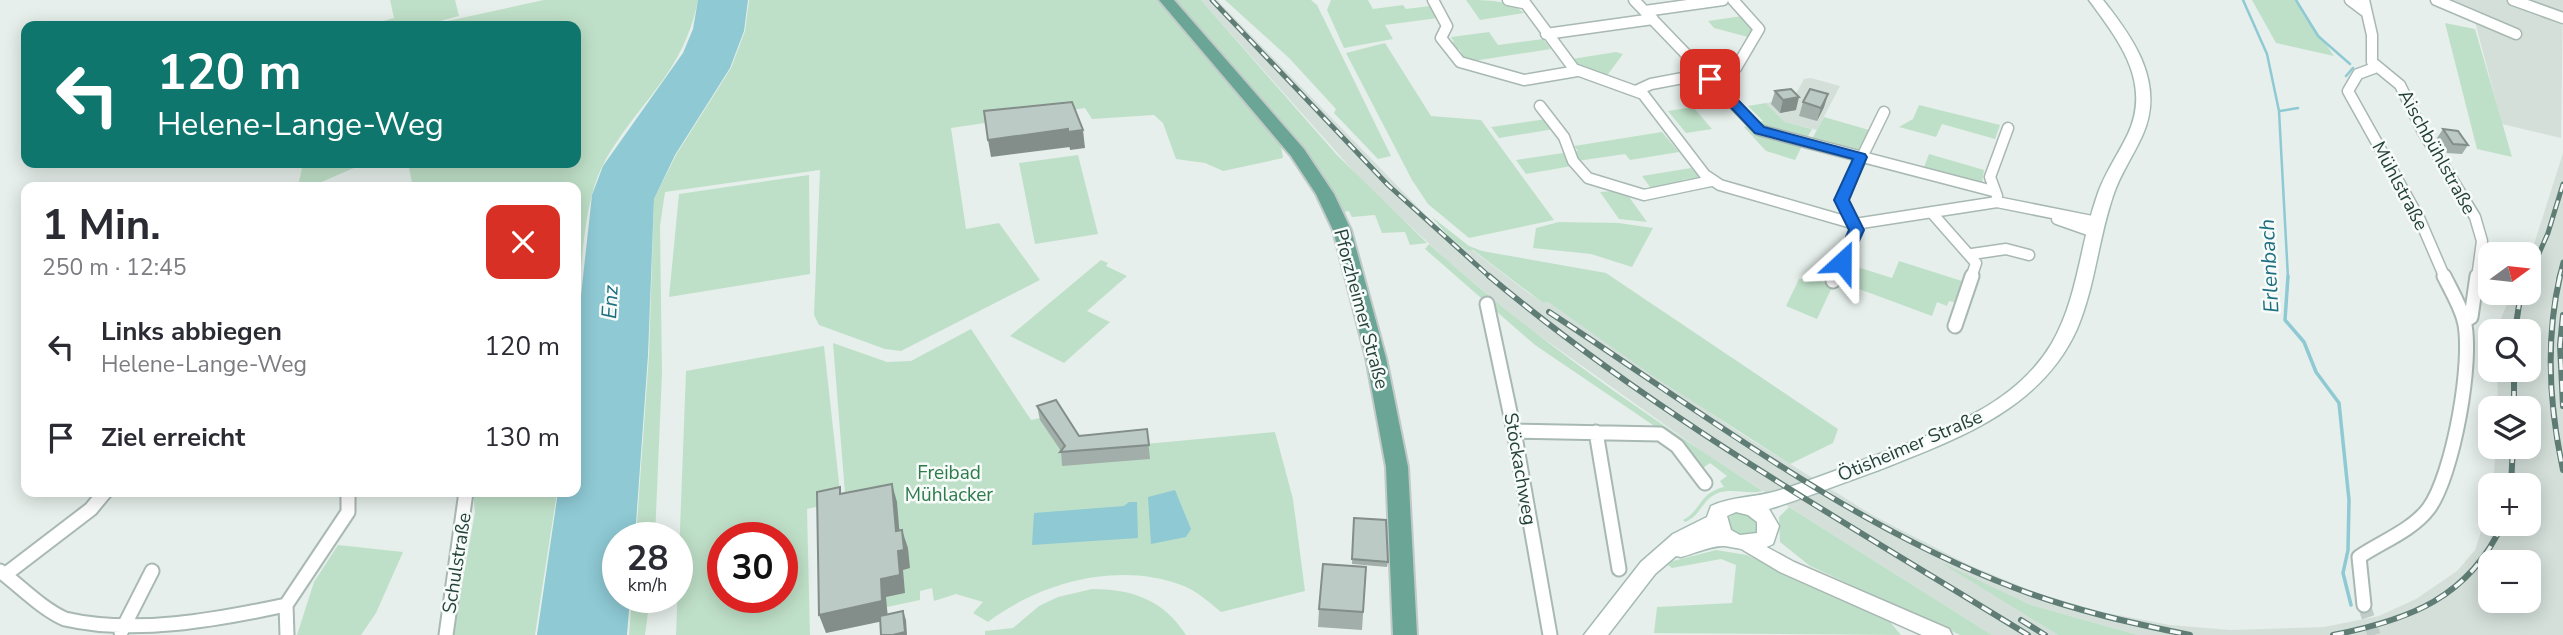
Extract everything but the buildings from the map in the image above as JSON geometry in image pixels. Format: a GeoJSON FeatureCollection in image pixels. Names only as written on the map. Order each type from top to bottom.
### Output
{"type":"FeatureCollection","features":[{"type":"Feature","properties":{"kind":"main road","name":"Pforzheimer Straße"},"geometry":{"type":"LineString","coordinates":[[1166,0],[1298,153],[1325,194],[1342,230],[1373,345],[1397,467],[1405,635]]}},
{"type":"Feature","properties":{"kind":"main road","name":"Ötisheimer Straße"},"geometry":{"type":"LineString","coordinates":[[1721,530],[1722,508],[1734,504],[1749,506],[1787,496],[1943,436],[2007,402],[2039,372],[2059,347],[2077,304],[2106,191],[2139,126],[2145,97],[2144,78],[2123,36],[2096,0]]}},
{"type":"Feature","properties":{"kind":"main road"},"geometry":{"type":"LineString","coordinates":[[1761,534],[1787,496]]}},
{"type":"Feature","properties":{"kind":"main road"},"geometry":{"type":"LineString","coordinates":[[1749,506],[1761,534]]}},
{"type":"Feature","properties":{"kind":"main road"},"geometry":{"type":"LineString","coordinates":[[1595,635],[1648,568],[1664,554],[1721,530],[1761,534]]}},
{"type":"Feature","properties":{"kind":"street"},"geometry":{"type":"LineString","coordinates":[[1433,0],[1447,26],[1441,38],[1457,60],[1524,80],[1577,71],[1638,90],[1712,181],[1825,218],[1855,224],[2001,202],[2095,227]]}},
{"type":"Feature","properties":{"kind":"street"},"geometry":{"type":"LineString","coordinates":[[1508,0],[1523,2],[1577,71]]}},
{"type":"Feature","properties":{"kind":"street"},"geometry":{"type":"LineString","coordinates":[[1634,0],[1759,130],[1993,191]]}},
{"type":"Feature","properties":{"kind":"street"},"geometry":{"type":"LineString","coordinates":[[1546,34],[1723,0]]}},
{"type":"Feature","properties":{"kind":"street"},"geometry":{"type":"LineString","coordinates":[[1734,1],[1748,0]]}},
{"type":"Feature","properties":{"kind":"street"},"geometry":{"type":"LineString","coordinates":[[2350,0],[2366,12]]}},
{"type":"Feature","properties":{"kind":"street"},"geometry":{"type":"LineString","coordinates":[[2364,0],[2372,35],[2372,62],[2376,67]]}},
{"type":"Feature","properties":{"kind":"street"},"geometry":{"type":"LineString","coordinates":[[2436,0],[2516,34]]}},
{"type":"Feature","properties":{"kind":"street"},"geometry":{"type":"LineString","coordinates":[[2513,0],[2563,18]]}},
{"type":"Feature","properties":{"kind":"street"},"geometry":{"type":"LineString","coordinates":[[1638,90],[1651,84],[1736,68],[1759,31],[1758,26],[1734,1]]}},
{"type":"Feature","properties":{"kind":"street","name":"Aischbühlstraße"},"geometry":{"type":"LineString","coordinates":[[2376,67],[2398,82],[2423,131],[2469,206],[2480,232],[2482,250],[2471,317],[2464,321]]}},
{"type":"Feature","properties":{"kind":"street","name":"Mühlstraße"},"geometry":{"type":"LineString","coordinates":[[2376,67],[2364,68],[2353,79],[2348,91],[2420,220],[2464,321]]}},
{"type":"Feature","properties":{"kind":"street"},"geometry":{"type":"LineString","coordinates":[[1540,106],[1564,137],[1567,152],[1588,178],[1644,195],[1712,181]]}},
{"type":"Feature","properties":{"kind":"street"},"geometry":{"type":"LineString","coordinates":[[1833,281],[1855,237],[1855,224],[1841,200],[1884,112]]}},
{"type":"Feature","properties":{"kind":"street"},"geometry":{"type":"LineString","coordinates":[[2001,202],[1993,191],[1990,177],[2008,128]]}},
{"type":"Feature","properties":{"kind":"street"},"geometry":{"type":"LineString","coordinates":[[1932,213],[1972,254],[1976,269],[1955,326]]}},
{"type":"Feature","properties":{"kind":"street"},"geometry":{"type":"LineString","coordinates":[[1972,254],[2006,249],[2029,255]]}},
{"type":"Feature","properties":{"kind":"street","name":"Stöckachweg"},"geometry":{"type":"LineString","coordinates":[[1487,304],[1514,431],[1550,635]]}},
{"type":"Feature","properties":{"kind":"street"},"geometry":{"type":"LineString","coordinates":[[2364,605],[2359,557],[2427,511],[2444,484],[2457,425],[2466,339],[2464,321]]}},
{"type":"Feature","properties":{"kind":"street"},"geometry":{"type":"LineString","coordinates":[[1514,431],[1660,434],[1679,445],[1695,474],[1705,483]]}},
{"type":"Feature","properties":{"kind":"street"},"geometry":{"type":"LineString","coordinates":[[1596,432],[1619,569]]}},
{"type":"Feature","properties":{"kind":"street"},"geometry":{"type":"LineString","coordinates":[[101,497],[91,509],[3,573],[63,618],[100,630],[167,631],[286,605]]}},
{"type":"Feature","properties":{"kind":"street"},"geometry":{"type":"LineString","coordinates":[[287,635],[286,605],[348,512],[348,497]]}},
{"type":"Feature","properties":{"kind":"street","name":"Schulstraße"},"geometry":{"type":"LineString","coordinates":[[446,635],[465,497]]}},
{"type":"Feature","properties":{"kind":"street"},"geometry":{"type":"LineString","coordinates":[[1761,534],[1787,567],[1815,576],[1942,635]]}},
{"type":"Feature","properties":{"kind":"street"},"geometry":{"type":"LineString","coordinates":[[121,632],[152,571]]}},
{"type":"Feature","properties":{"kind":"shaded area"},"geometry":{"type":"Polygon","coordinates":[[[1201,0],[1217,0],[1447,237],[1450,236],[1468,251],[1472,250],[1543,303],[1548,302],[1740,433],[1874,516],[1969,565],[2037,593],[2102,612],[2170,625],[2230,630],[2324,627],[2379,616],[2416,599],[2457,571],[2475,550],[2480,536],[2541,536],[2541,473],[2494,473],[2495,459],[2541,459],[2541,396],[2498,396],[2497,382],[2541,382],[2541,319],[2501,319],[2507,305],[2541,305],[2541,242],[2535,242],[2563,153],[2563,635],[2138,635],[2031,605],[1951,568],[2058,635],[1992,635],[1710,457],[1526,326],[1449,262],[1365,184],[1201,0]]]}},
{"type":"Feature","properties":{"kind":"shaded area"},"geometry":{"type":"Polygon","coordinates":[[[2432,0],[2563,0],[2561,138],[2502,124],[2474,18],[2432,0]]]}},
{"type":"Feature","properties":{"kind":"shaded area"},"geometry":{"type":"Polygon","coordinates":[[[1811,78],[1840,86],[1817,130],[1785,122],[1766,103],[1793,99],[1804,79],[1811,78]]]}},
{"type":"Feature","properties":{"kind":"green space"},"geometry":{"type":"Polygon","coordinates":[[[390,0],[455,0],[459,16],[440,21],[383,21],[394,18],[390,0]]]}},
{"type":"Feature","properties":{"kind":"green space"},"geometry":{"type":"Polygon","coordinates":[[[544,0],[698,0],[691,26],[670,69],[616,143],[596,181],[587,222],[581,276],[581,182],[412,182],[409,168],[581,168],[581,21],[447,21],[544,0]]]}},
{"type":"Feature","properties":{"kind":"green space"},"geometry":{"type":"Polygon","coordinates":[[[749,0],[1160,0],[1280,140],[1283,158],[1223,171],[1205,163],[1176,159],[1163,123],[1154,115],[1092,119],[1085,108],[951,128],[966,229],[999,223],[1040,280],[901,351],[885,349],[819,325],[814,315],[820,170],[665,192],[660,226],[662,373],[656,522],[637,522],[649,355],[654,199],[676,155],[731,68],[745,31],[749,0]]]}},
{"type":"Feature","properties":{"kind":"green space"},"geometry":{"type":"Polygon","coordinates":[[[1172,0],[1201,0],[1336,154],[1427,243],[1410,245],[1405,232],[1382,233],[1375,215],[1352,217],[1349,211],[1344,212],[1285,128],[1172,0]]]}},
{"type":"Feature","properties":{"kind":"green space"},"geometry":{"type":"Polygon","coordinates":[[[1225,0],[1311,0],[1317,5],[1391,156],[1378,159],[1334,113],[1336,109],[1289,58],[1225,0]]]}},
{"type":"Feature","properties":{"kind":"green space"},"geometry":{"type":"Polygon","coordinates":[[[1331,0],[1368,0],[1373,9],[1403,5],[1406,9],[1430,6],[1438,18],[1385,25],[1393,39],[1344,48],[1327,10],[1331,0]]]}},
{"type":"Feature","properties":{"kind":"green space"},"geometry":{"type":"Polygon","coordinates":[[[1466,0],[1505,3],[1524,13],[1480,20],[1466,0]]]}},
{"type":"Feature","properties":{"kind":"green space"},"geometry":{"type":"Polygon","coordinates":[[[2252,0],[2295,0],[2334,56],[2276,43],[2252,0]]]}},
{"type":"Feature","properties":{"kind":"green space"},"geometry":{"type":"Polygon","coordinates":[[[1742,16],[1752,31],[1748,37],[1714,28],[1708,21],[1742,16]]]}},
{"type":"Feature","properties":{"kind":"green space"},"geometry":{"type":"Polygon","coordinates":[[[2445,23],[2475,29],[2512,157],[2477,149],[2445,23]]]}},
{"type":"Feature","properties":{"kind":"green space"},"geometry":{"type":"Polygon","coordinates":[[[1489,32],[1498,45],[1543,39],[1551,49],[1467,62],[1456,56],[1462,54],[1459,49],[1453,50],[1448,43],[1454,42],[1451,37],[1489,32]]]}},
{"type":"Feature","properties":{"kind":"green space"},"geometry":{"type":"Polygon","coordinates":[[[1385,43],[1431,116],[1481,120],[1554,220],[1469,238],[1428,204],[1412,180],[1346,53],[1385,43]]]}},
{"type":"Feature","properties":{"kind":"green space"},"geometry":{"type":"Polygon","coordinates":[[[1616,52],[1623,54],[1606,77],[1578,66],[1572,59],[1616,52]]]}},
{"type":"Feature","properties":{"kind":"green space"},"geometry":{"type":"Polygon","coordinates":[[[1766,103],[1785,122],[1812,129],[1806,140],[1762,128],[1757,122],[1763,121],[1748,106],[1766,103]]]}},
{"type":"Feature","properties":{"kind":"green space"},"geometry":{"type":"Polygon","coordinates":[[[1919,105],[2000,125],[1995,139],[1942,124],[1936,137],[1899,127],[1913,119],[1919,105]]]}},
{"type":"Feature","properties":{"kind":"green space"},"geometry":{"type":"Polygon","coordinates":[[[1693,107],[1712,129],[1686,133],[1668,111],[1693,107]]]}},
{"type":"Feature","properties":{"kind":"green space"},"geometry":{"type":"Polygon","coordinates":[[[1824,117],[1869,130],[1858,153],[1811,141],[1824,117]]]}},
{"type":"Feature","properties":{"kind":"green space"},"geometry":{"type":"Polygon","coordinates":[[[1547,119],[1554,129],[1499,138],[1491,127],[1547,119]]]}},
{"type":"Feature","properties":{"kind":"green space"},"geometry":{"type":"Polygon","coordinates":[[[1750,125],[1803,144],[1795,160],[1766,151],[1744,127],[1750,125]]]}},
{"type":"Feature","properties":{"kind":"green space"},"geometry":{"type":"Polygon","coordinates":[[[1662,132],[1679,152],[1630,160],[1625,154],[1577,161],[1571,152],[1578,151],[1574,146],[1662,132]]]}},
{"type":"Feature","properties":{"kind":"green space"},"geometry":{"type":"Polygon","coordinates":[[[1563,153],[1572,166],[1526,174],[1516,160],[1563,153]]]}},
{"type":"Feature","properties":{"kind":"green space"},"geometry":{"type":"Polygon","coordinates":[[[1929,154],[1984,170],[1982,183],[1923,170],[1929,154]]]}},
{"type":"Feature","properties":{"kind":"green space"},"geometry":{"type":"Polygon","coordinates":[[[1078,155],[1098,234],[1035,244],[1019,163],[1078,155]]]}},
{"type":"Feature","properties":{"kind":"green space"},"geometry":{"type":"Polygon","coordinates":[[[302,168],[354,168],[322,182],[299,182],[302,168]]]}},
{"type":"Feature","properties":{"kind":"green space"},"geometry":{"type":"Polygon","coordinates":[[[1691,168],[1699,177],[1696,183],[1692,179],[1682,180],[1685,185],[1653,191],[1642,176],[1691,168]]]}},
{"type":"Feature","properties":{"kind":"green space"},"geometry":{"type":"Polygon","coordinates":[[[809,175],[810,274],[669,297],[679,194],[809,175]]]}},
{"type":"Feature","properties":{"kind":"green space"},"geometry":{"type":"Polygon","coordinates":[[[1600,192],[1627,194],[1647,222],[1619,219],[1600,192]]]}},
{"type":"Feature","properties":{"kind":"green space"},"geometry":{"type":"Polygon","coordinates":[[[1432,217],[1469,246],[1482,251],[1606,273],[1838,429],[1833,443],[1790,464],[1653,376],[1548,302],[1543,303],[1473,250],[1468,251],[1449,237],[1432,217]]]}},
{"type":"Feature","properties":{"kind":"green space"},"geometry":{"type":"Polygon","coordinates":[[[1559,222],[1619,223],[1653,228],[1632,267],[1591,254],[1533,248],[1536,228],[1559,222]]]}},
{"type":"Feature","properties":{"kind":"green space"},"geometry":{"type":"Polygon","coordinates":[[[1429,244],[1549,343],[1676,434],[1763,491],[1718,493],[1685,522],[1683,520],[1710,493],[1724,487],[1720,481],[1727,476],[1710,463],[1700,470],[1681,444],[1535,345],[1425,249],[1429,244]]]}},
{"type":"Feature","properties":{"kind":"green space"},"geometry":{"type":"Polygon","coordinates":[[[1101,260],[1108,263],[1106,266],[1127,276],[1087,311],[1110,322],[1064,363],[1010,336],[1101,260]]]}},
{"type":"Feature","properties":{"kind":"green space"},"geometry":{"type":"Polygon","coordinates":[[[1899,261],[1965,282],[1958,303],[1949,301],[1947,306],[1937,302],[1932,316],[1840,282],[1848,264],[1892,278],[1899,261]]]}},
{"type":"Feature","properties":{"kind":"green space"},"geometry":{"type":"Polygon","coordinates":[[[1810,277],[1833,285],[1817,319],[1786,306],[1799,279],[1810,277]]]}},
{"type":"Feature","properties":{"kind":"green space","name":"Freibad Mühlacker"},"geometry":{"type":"Polygon","coordinates":[[[971,329],[1031,420],[1058,414],[1081,450],[1275,432],[1293,499],[1305,591],[1221,612],[1197,593],[1181,585],[1131,575],[1105,576],[1080,580],[1031,596],[988,622],[973,613],[983,602],[956,594],[934,601],[932,588],[920,591],[920,600],[887,607],[888,620],[826,633],[822,520],[846,506],[833,343],[887,362],[911,361],[971,329]]]}},
{"type":"Feature","properties":{"kind":"green space"},"geometry":{"type":"Polygon","coordinates":[[[824,346],[841,501],[807,509],[810,635],[676,635],[677,613],[693,613],[693,522],[680,522],[686,371],[824,346]]]}},
{"type":"Feature","properties":{"kind":"green space"},"geometry":{"type":"Polygon","coordinates":[[[474,497],[556,497],[535,635],[453,635],[475,512],[474,497]]]}},
{"type":"Feature","properties":{"kind":"green space"},"geometry":{"type":"Polygon","coordinates":[[[1789,507],[1992,635],[1960,635],[1810,566],[1780,542],[1779,517],[1789,507]]]}},
{"type":"Feature","properties":{"kind":"green space"},"geometry":{"type":"Polygon","coordinates":[[[1736,512],[1752,516],[1759,524],[1758,532],[1743,536],[1735,532],[1726,520],[1736,512]]]}},
{"type":"Feature","properties":{"kind":"green space"},"geometry":{"type":"Polygon","coordinates":[[[338,545],[403,552],[376,613],[361,635],[297,635],[314,582],[338,545]]]}},
{"type":"Feature","properties":{"kind":"green space"},"geometry":{"type":"Polygon","coordinates":[[[1716,550],[1747,555],[1890,622],[1901,635],[1654,633],[1657,607],[1732,603],[1736,565],[1721,559],[1672,568],[1668,565],[1673,561],[1716,550]]]}},
{"type":"Feature","properties":{"kind":"green space"},"geometry":{"type":"Polygon","coordinates":[[[1940,562],[2031,605],[2138,635],[2058,635],[1940,562]]]}},
{"type":"Feature","properties":{"kind":"green space"},"geometry":{"type":"Polygon","coordinates":[[[1092,589],[1120,591],[1146,599],[1168,613],[1186,635],[985,635],[985,631],[1013,628],[1039,606],[1058,597],[1092,589]]]}},
{"type":"Feature","properties":{"kind":"green space"},"geometry":{"type":"Polygon","coordinates":[[[631,613],[648,613],[645,635],[629,635],[631,613]]]}},
{"type":"Feature","properties":{"kind":"water","name":"Enz"},"geometry":{"type":"Polygon","coordinates":[[[698,0],[748,0],[744,31],[730,68],[675,155],[654,199],[648,355],[636,522],[602,522],[602,613],[629,613],[627,635],[537,635],[557,497],[581,497],[581,295],[592,195],[603,166],[683,53],[693,29],[698,0]]]}},
{"type":"Feature","properties":{"kind":"water"},"geometry":{"type":"Polygon","coordinates":[[[1175,490],[1191,529],[1186,537],[1151,544],[1148,497],[1175,490]]]}},
{"type":"Feature","properties":{"kind":"water"},"geometry":{"type":"Polygon","coordinates":[[[1129,502],[1137,502],[1138,538],[1032,545],[1034,513],[1124,506],[1129,502]]]}},
{"type":"Feature","properties":{"kind":"waterway","name":"Erlenbach"},"geometry":{"type":"LineString","coordinates":[[2243,0],[2267,54],[2279,111],[2288,277]]}},
{"type":"Feature","properties":{"kind":"waterway"},"geometry":{"type":"LineString","coordinates":[[2296,0],[2318,36],[2350,64]]}},
{"type":"Feature","properties":{"kind":"waterway"},"geometry":{"type":"LineString","coordinates":[[2346,76],[2353,68]]}},
{"type":"Feature","properties":{"kind":"waterway"},"geometry":{"type":"LineString","coordinates":[[2280,111],[2298,108]]}},
{"type":"Feature","properties":{"kind":"waterway","name":"Erlenbach"},"geometry":{"type":"LineString","coordinates":[[2288,277],[2285,320],[2304,342],[2316,372],[2339,403],[2349,500],[2348,550],[2343,573],[2351,605]]}},
{"type":"Feature","properties":{"kind":"tunnel"},"geometry":{"type":"LineString","coordinates":[[2364,605],[2374,635]]}},
{"type":"Feature","properties":{"kind":"railway"},"geometry":{"type":"LineString","coordinates":[[1212,0],[1388,185],[1491,278]]}},
{"type":"Feature","properties":{"kind":"railway"},"geometry":{"type":"LineString","coordinates":[[2541,249],[2563,184]]}},
{"type":"Feature","properties":{"kind":"railway"},"geometry":{"type":"LineString","coordinates":[[2559,278],[2563,262]]}},
{"type":"Feature","properties":{"kind":"railway"},"geometry":{"type":"LineString","coordinates":[[1489,276],[1552,327],[1684,421],[2028,635]]}},
{"type":"Feature","properties":{"kind":"railway"},"geometry":{"type":"LineString","coordinates":[[2560,276],[2552,325],[2551,373],[2563,470]]}},
{"type":"Feature","properties":{"kind":"railway"},"geometry":{"type":"LineString","coordinates":[[2517,319],[2519,305]]}},
{"type":"Feature","properties":{"kind":"railway"},"geometry":{"type":"LineString","coordinates":[[1549,312],[1775,463],[1892,532],[1953,562],[2036,596],[2102,615],[2190,635]]}},
{"type":"Feature","properties":{"kind":"railway"},"geometry":{"type":"LineString","coordinates":[[2563,315],[2560,345],[2563,406]]}},
{"type":"Feature","properties":{"kind":"railway"},"geometry":{"type":"LineString","coordinates":[[2514,382],[2514,396]]}},
{"type":"Feature","properties":{"kind":"railway"},"geometry":{"type":"LineString","coordinates":[[2512,459],[2512,473]]}},
{"type":"Feature","properties":{"kind":"railway"},"geometry":{"type":"LineString","coordinates":[[2333,635],[2387,622],[2434,602],[2473,570],[2496,536]]}},
{"type":"Feature","properties":{"kind":"railway"},"geometry":{"type":"LineString","coordinates":[[2021,620],[2045,635]]}},
{"type":"Feature","properties":{"kind":"route"},"geometry":{"type":"LineString","coordinates":[[1710,79],[1759,130],[1860,157],[1841,200],[1853,218],[1857,230],[1842,262]]}}]}
